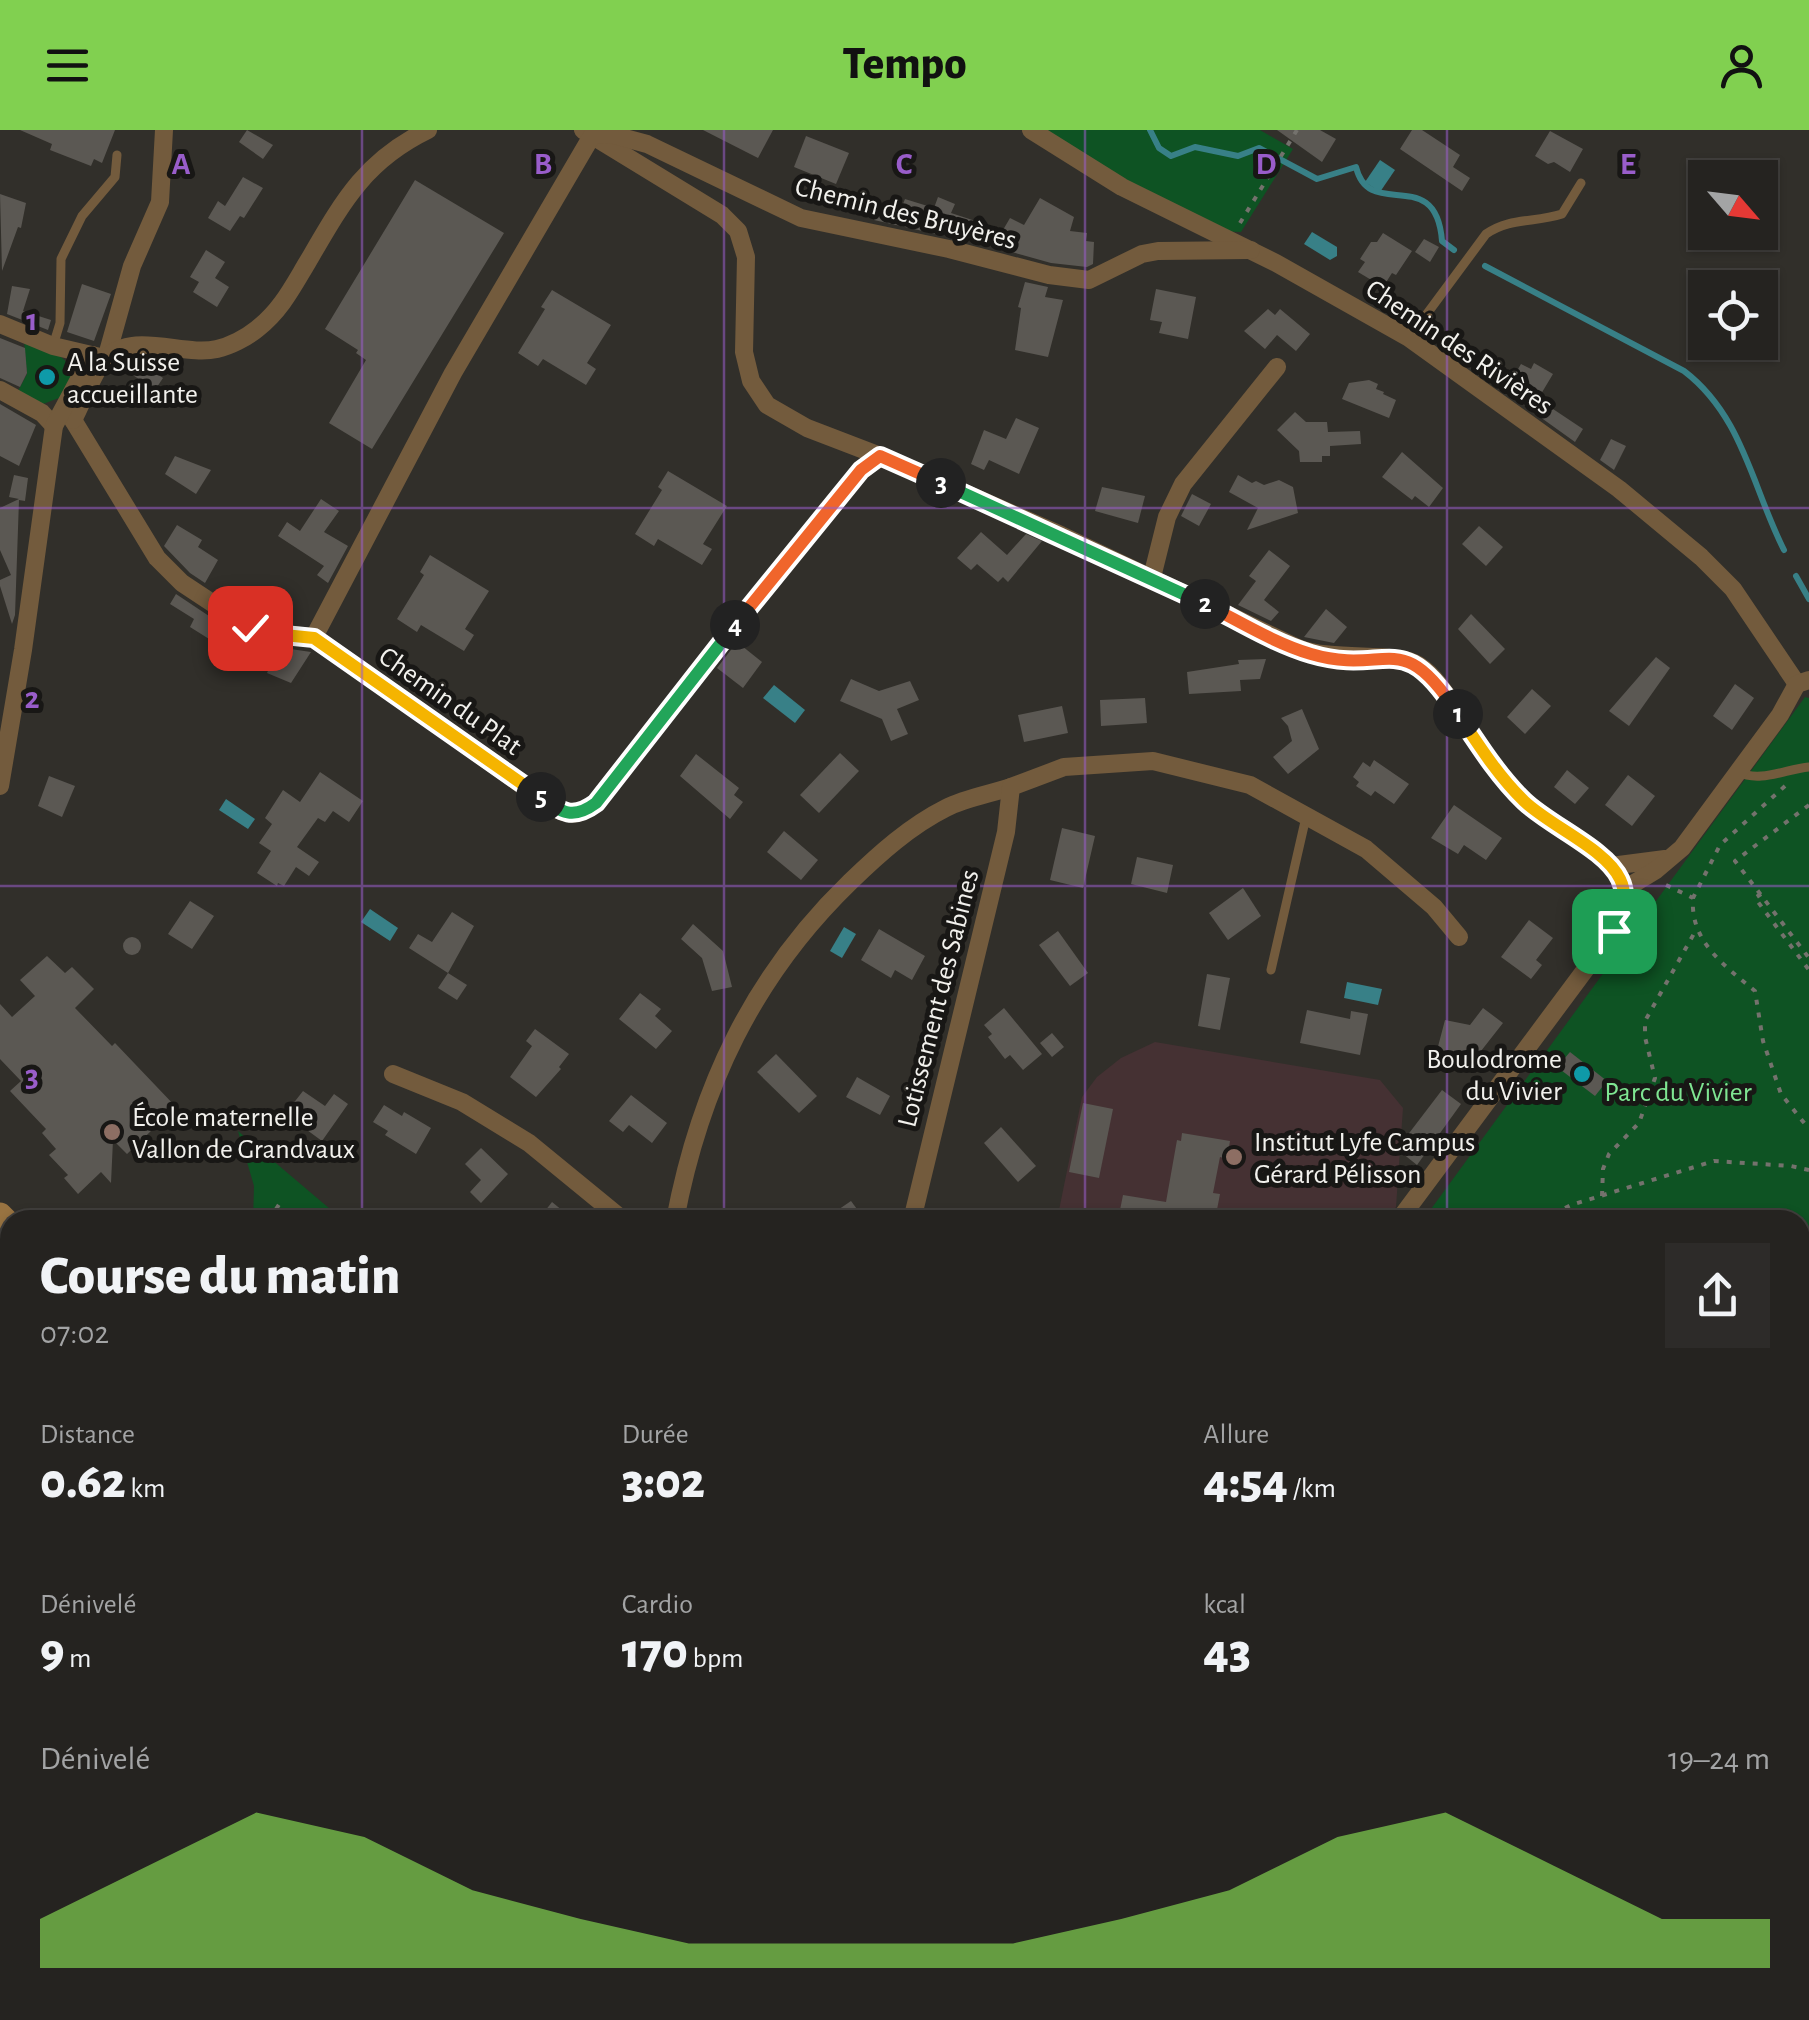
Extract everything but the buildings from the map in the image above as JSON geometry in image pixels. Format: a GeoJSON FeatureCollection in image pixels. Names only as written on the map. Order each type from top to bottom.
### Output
{"type":"FeatureCollection","features":[{"type":"Feature","properties":{"kind":"street"},"geometry":{"type":"LineString","coordinates":[[0,390],[42,412],[54,426],[65,426],[74,420],[160,202],[164,130]]}},
{"type":"Feature","properties":{"kind":"street"},"geometry":{"type":"LineString","coordinates":[[0,324],[53,346],[99,357],[139,346],[215,350],[254,332],[287,300],[340,208],[368,170],[386,153],[428,130]]}},
{"type":"Feature","properties":{"kind":"street","name":"Chemin des Rivières"},"geometry":{"type":"LineString","coordinates":[[1031,130],[1122,187],[1251,250],[1409,338],[1619,489],[1702,557],[1732,589],[1803,682]]}},
{"type":"Feature","properties":{"kind":"street"},"geometry":{"type":"LineString","coordinates":[[314,638],[453,373],[588,132],[722,215],[738,230],[746,257],[744,352],[751,382],[767,405],[807,428],[880,456],[1152,577],[1311,654],[1415,662],[1440,685],[1504,780],[1524,801],[1611,866],[1624,890],[1623,913],[1614,931],[1406,1210]]}},
{"type":"Feature","properties":{"kind":"street","name":"Chemin des Bruyères"},"geometry":{"type":"LineString","coordinates":[[588,132],[647,144],[801,218],[1049,275],[1088,280],[1142,254],[1158,251],[1251,250]]}},
{"type":"Feature","properties":{"kind":"street"},"geometry":{"type":"LineString","coordinates":[[0,786],[24,650],[54,426],[99,357]]}},
{"type":"Feature","properties":{"kind":"street"},"geometry":{"type":"LineString","coordinates":[[1152,577],[1167,517],[1182,484],[1276,367]]}},
{"type":"Feature","properties":{"kind":"street","name":"Chemin du Plat"},"geometry":{"type":"LineString","coordinates":[[74,420],[156,558],[182,583],[250,628],[314,638],[566,814],[583,813],[596,803],[861,470],[880,456]]}},
{"type":"Feature","properties":{"kind":"street"},"geometry":{"type":"LineString","coordinates":[[1624,890],[1682,848],[1803,682]]}},
{"type":"Feature","properties":{"kind":"street"},"geometry":{"type":"LineString","coordinates":[[677,1210],[694,1138],[719,1067],[769,974],[820,910],[884,848],[947,807],[1064,767],[1153,761],[1250,784],[1366,849],[1434,907],[1459,937]]}},
{"type":"Feature","properties":{"kind":"street","name":"Lotissement des Sabines"},"geometry":{"type":"LineString","coordinates":[[914,1210],[1006,832],[1011,787]]}},
{"type":"Feature","properties":{"kind":"street"},"geometry":{"type":"LineString","coordinates":[[1611,866],[1670,858]]}},
{"type":"Feature","properties":{"kind":"street"},"geometry":{"type":"LineString","coordinates":[[393,1074],[462,1102],[529,1143],[611,1210]]}},
{"type":"Feature","properties":{"kind":"lane"},"geometry":{"type":"LineString","coordinates":[[53,346],[60,323],[61,259],[82,216],[115,177],[117,155]]}},
{"type":"Feature","properties":{"kind":"lane"},"geometry":{"type":"LineString","coordinates":[[1409,338],[1486,234],[1519,220],[1562,214],[1581,183]]}},
{"type":"Feature","properties":{"kind":"lane"},"geometry":{"type":"LineString","coordinates":[[1738,772],[1764,776],[1809,768]]}},
{"type":"Feature","properties":{"kind":"lane"},"geometry":{"type":"LineString","coordinates":[[1271,970],[1307,815]]}},
{"type":"Feature","properties":{"kind":"path"},"geometry":{"type":"LineString","coordinates":[[1230,240],[1297,130]]}},
{"type":"Feature","properties":{"kind":"path"},"geometry":{"type":"LineString","coordinates":[[1787,784],[1720,845],[1693,898],[1696,930],[1714,957],[1755,991],[1763,1042],[1780,1094],[1809,1129]]}},
{"type":"Feature","properties":{"kind":"path"},"geometry":{"type":"LineString","coordinates":[[1809,805],[1735,861],[1809,958]]}},
{"type":"Feature","properties":{"kind":"path"},"geometry":{"type":"LineString","coordinates":[[1671,889],[1693,898]]}},
{"type":"Feature","properties":{"kind":"path"},"geometry":{"type":"LineString","coordinates":[[1760,894],[1755,898],[1809,970]]}},
{"type":"Feature","properties":{"kind":"path"},"geometry":{"type":"LineString","coordinates":[[1602,1196],[1602,1169],[1609,1154],[1639,1122],[1655,1078],[1645,1021],[1696,930]]}},
{"type":"Feature","properties":{"kind":"path"},"geometry":{"type":"LineString","coordinates":[[1567,1210],[1714,1161],[1809,1170]]}},
{"type":"Feature","properties":{"kind":"path"},"geometry":{"type":"LineString","coordinates":[[276,1210],[280,1203]]}},
{"type":"Feature","properties":{"kind":"shaded area","name":"Institut Lyfe Campus Gérard Pélisson"},"geometry":{"type":"Polygon","coordinates":[[[1155,1042],[1380,1080],[1403,1108],[1396,1207],[1059,1210],[1082,1097],[1097,1077],[1121,1058],[1155,1042]]]}},
{"type":"Feature","properties":{"kind":"green space"},"geometry":{"type":"Polygon","coordinates":[[[1036,130],[1260,130],[1293,149],[1241,232],[1216,231],[1036,130]]]}},
{"type":"Feature","properties":{"kind":"green space"},"geometry":{"type":"Polygon","coordinates":[[[24,340],[58,355],[74,371],[59,398],[43,404],[18,391],[27,374],[24,340]]]}},
{"type":"Feature","properties":{"kind":"green space","name":"Parc du Vivier"},"geometry":{"type":"Polygon","coordinates":[[[1805,697],[1809,698],[1809,1210],[1430,1210],[1805,697]]]}},
{"type":"Feature","properties":{"kind":"green space"},"geometry":{"type":"Polygon","coordinates":[[[238,1131],[331,1210],[253,1210],[254,1186],[238,1131]]]}},
{"type":"Feature","properties":{"kind":"water"},"geometry":{"type":"Polygon","coordinates":[[[1380,160],[1395,170],[1380,192],[1365,182],[1380,160]]]}},
{"type":"Feature","properties":{"kind":"water"},"geometry":{"type":"Polygon","coordinates":[[[1312,232],[1337,247],[1337,256],[1330,260],[1304,244],[1312,232]]]}},
{"type":"Feature","properties":{"kind":"water"},"geometry":{"type":"Polygon","coordinates":[[[774,685],[805,710],[795,723],[763,698],[774,685]]]}},
{"type":"Feature","properties":{"kind":"water"},"geometry":{"type":"Polygon","coordinates":[[[226,799],[255,819],[248,829],[219,810],[226,799]]]}},
{"type":"Feature","properties":{"kind":"water"},"geometry":{"type":"Polygon","coordinates":[[[370,909],[398,928],[390,941],[361,922],[370,909]]]}},
{"type":"Feature","properties":{"kind":"water"},"geometry":{"type":"Polygon","coordinates":[[[844,927],[856,934],[842,958],[830,951],[844,927]]]}},
{"type":"Feature","properties":{"kind":"water"},"geometry":{"type":"Polygon","coordinates":[[[1347,982],[1382,989],[1378,1005],[1344,998],[1347,982]]]}},
{"type":"Feature","properties":{"kind":"waterway"},"geometry":{"type":"LineString","coordinates":[[1150,130],[1159,148],[1171,156],[1195,147],[1238,156],[1259,148],[1317,179],[1356,167],[1363,183],[1374,191],[1416,198],[1428,204],[1437,218],[1442,241],[1454,250]]}},
{"type":"Feature","properties":{"kind":"waterway"},"geometry":{"type":"LineString","coordinates":[[1485,266],[1684,371],[1704,389],[1733,431],[1784,550]]}},
{"type":"Feature","properties":{"kind":"waterway"},"geometry":{"type":"LineString","coordinates":[[1796,576],[1809,599]]}},
{"type":"Feature","properties":{"kind":"place","name":"A la Suisse accueillante"},"geometry":{"type":"Point","coordinates":[47,377]}},
{"type":"Feature","properties":{"kind":"place","name":"Boulodrome du Vivier"},"geometry":{"type":"Point","coordinates":[1582,1074]}},
{"type":"Feature","properties":{"kind":"place","name":"École maternelle Vallon de Grandvaux"},"geometry":{"type":"Point","coordinates":[112,1132]}},
{"type":"Feature","properties":{"kind":"place","name":"Institut Lyfe Campus Gérard Pélisson"},"geometry":{"type":"Point","coordinates":[1234,1157]}},
{"type":"Feature","properties":{"kind":"route"},"geometry":{"type":"LineString","coordinates":[[250,628],[314,638],[556,808],[566,814],[583,813],[596,803],[861,470],[880,456],[1061,535],[1311,654],[1415,662],[1440,685],[1504,780],[1524,801],[1550,824],[1606,860],[1620,877],[1625,899],[1614,931]]}}]}
